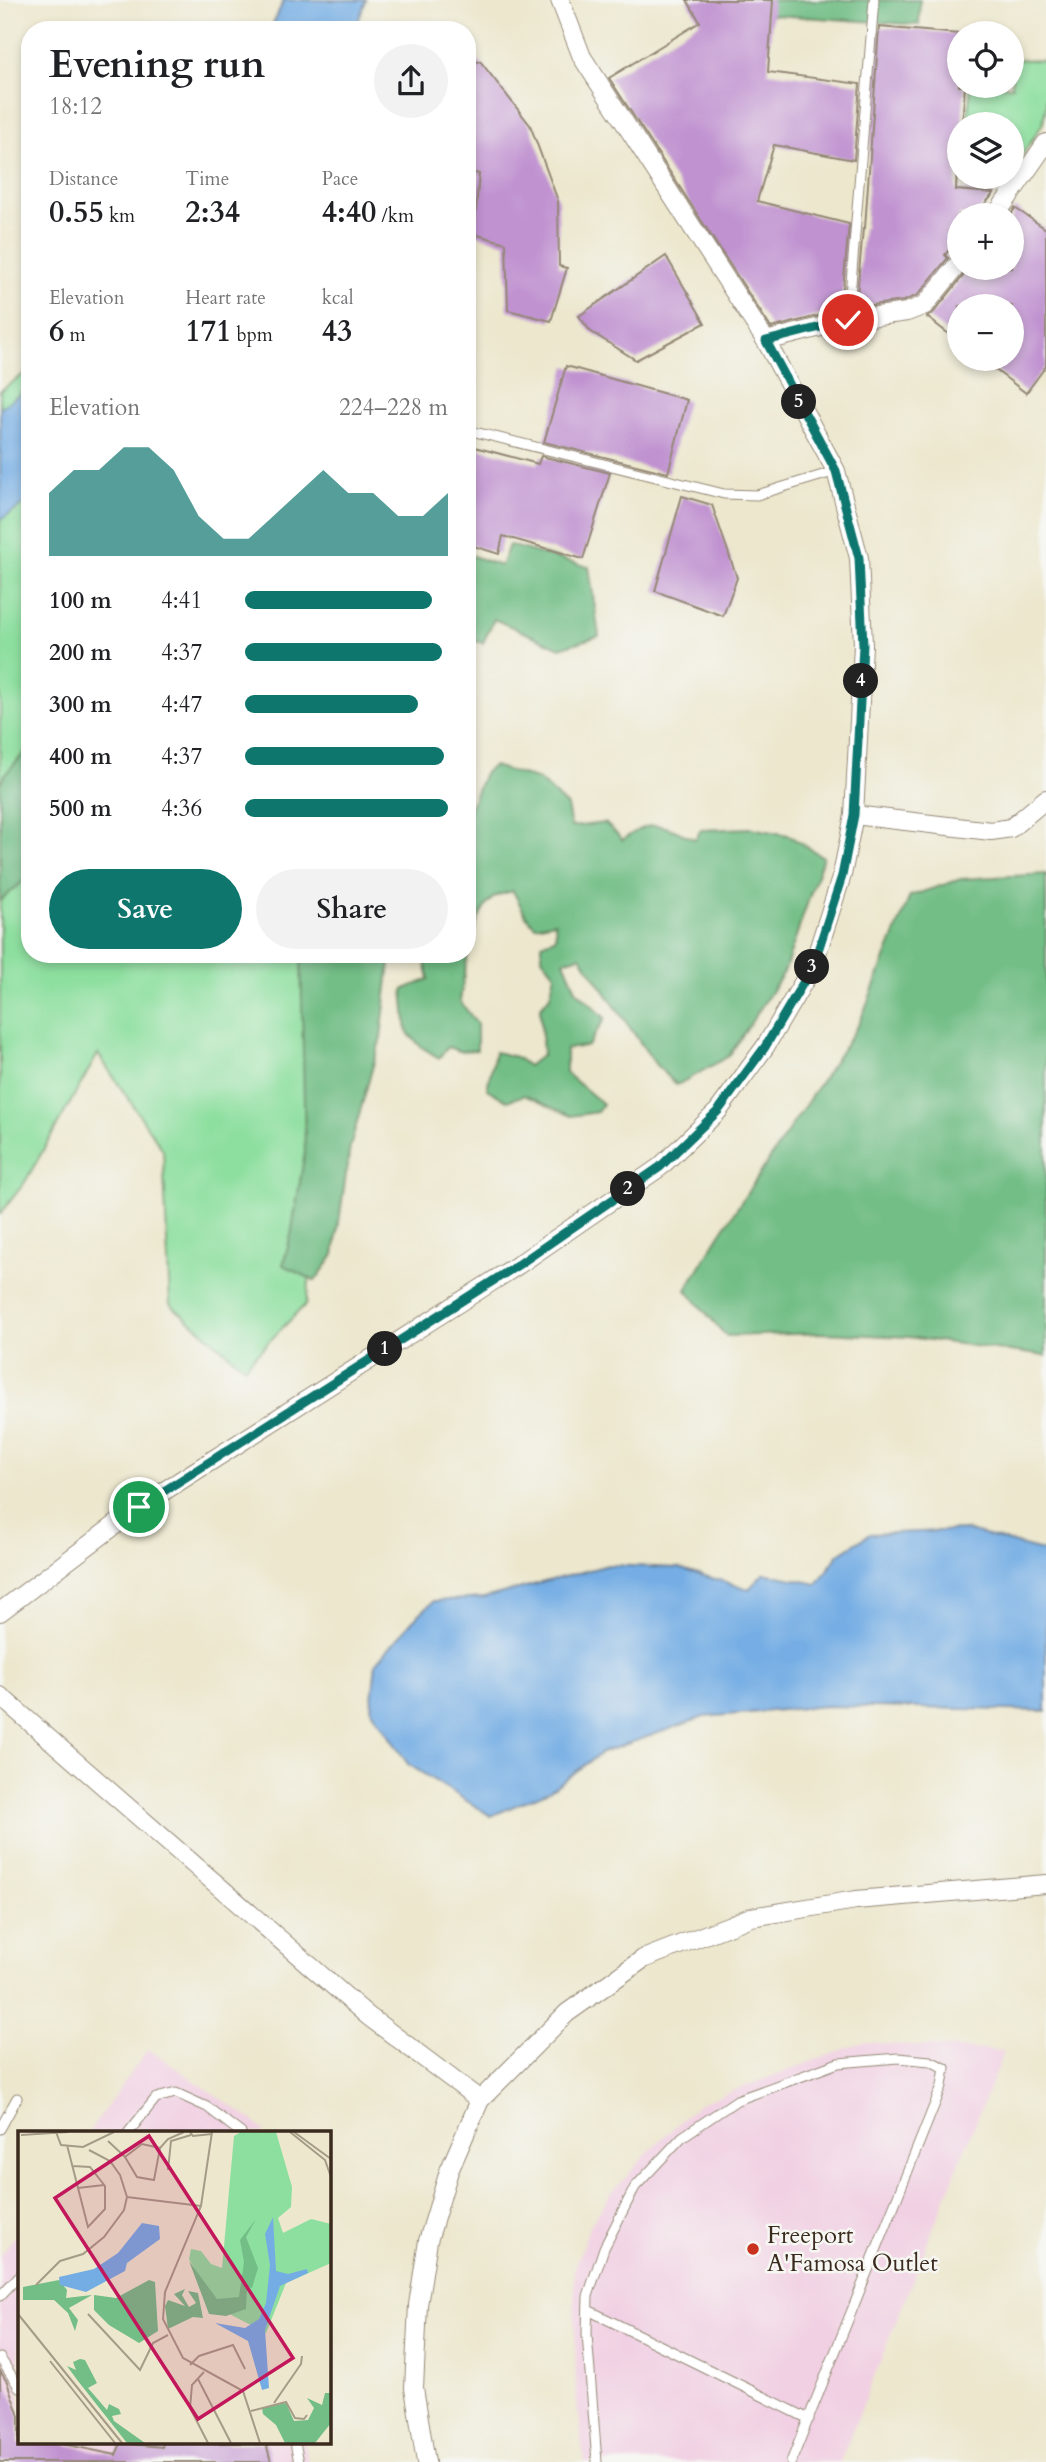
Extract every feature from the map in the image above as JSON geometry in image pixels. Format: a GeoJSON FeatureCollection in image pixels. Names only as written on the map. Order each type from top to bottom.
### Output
{"type":"FeatureCollection","features":[{"type":"Feature","properties":{"kind":"street"},"geometry":{"type":"LineString","coordinates":[[0,1612],[139,1507],[518,1265],[660,1167],[718,1111],[765,1047],[813,966],[842,876],[854,815],[863,645],[859,558],[836,471],[766,341],[582,57],[560,0]]}},
{"type":"Feature","properties":{"kind":"street"},"geometry":{"type":"LineString","coordinates":[[1004,203],[1046,143]]}},
{"type":"Feature","properties":{"kind":"street"},"geometry":{"type":"LineString","coordinates":[[766,341],[848,320],[907,312],[925,305],[947,278]]}},
{"type":"Feature","properties":{"kind":"street"},"geometry":{"type":"LineString","coordinates":[[854,815],[991,831],[1011,828],[1046,799]]}},
{"type":"Feature","properties":{"kind":"street"},"geometry":{"type":"LineString","coordinates":[[0,1696],[368,2016],[480,2100]]}},
{"type":"Feature","properties":{"kind":"street"},"geometry":{"type":"LineString","coordinates":[[426,2462],[414,2388],[418,2305],[428,2241],[449,2171],[480,2100],[567,2013],[643,1959],[751,1917],[856,1900],[1046,1884]]}},
{"type":"Feature","properties":{"kind":"lane"},"geometry":{"type":"LineString","coordinates":[[848,320],[874,0]]}},
{"type":"Feature","properties":{"kind":"lane"},"geometry":{"type":"LineString","coordinates":[[476,432],[724,494],[757,495],[836,471]]}},
{"type":"Feature","properties":{"kind":"lane"},"geometry":{"type":"LineString","coordinates":[[597,2462],[587,2334],[588,2296],[604,2248],[635,2187],[682,2137],[737,2100],[838,2063],[898,2058],[930,2061],[945,2068],[942,2086],[791,2462]]}},
{"type":"Feature","properties":{"kind":"lane"},"geometry":{"type":"LineString","coordinates":[[130,2131],[156,2098],[176,2093],[207,2107],[238,2131]]}},
{"type":"Feature","properties":{"kind":"lane"},"geometry":{"type":"LineString","coordinates":[[0,2129],[17,2098]]}},
{"type":"Feature","properties":{"kind":"lane"},"geometry":{"type":"LineString","coordinates":[[0,2296],[18,2277]]}},
{"type":"Feature","properties":{"kind":"lane"},"geometry":{"type":"LineString","coordinates":[[588,2310],[809,2419]]}},
{"type":"Feature","properties":{"kind":"lane"},"geometry":{"type":"LineString","coordinates":[[0,2358],[18,2385]]}},
{"type":"Feature","properties":{"kind":"lane"},"geometry":{"type":"LineString","coordinates":[[295,2444],[299,2462]]}},
{"type":"Feature","properties":{"kind":"shaded area","name":"Freeport A'Famosa Outlet"},"geometry":{"type":"Polygon","coordinates":[[[863,2042],[1004,2051],[840,2462],[584,2462],[576,2393],[574,2271],[589,2227],[610,2195],[650,2150],[698,2104],[863,2042]]]}},
{"type":"Feature","properties":{"kind":"shaded area"},"geometry":{"type":"Polygon","coordinates":[[[148,2049],[252,2120],[264,2131],[89,2131],[148,2049]]]}},
{"type":"Feature","properties":{"kind":"shaded area"},"geometry":{"type":"Polygon","coordinates":[[[18,2231],[18,2444],[304,2444],[308,2462],[0,2462],[0,2257],[18,2231]]]}},
{"type":"Feature","properties":{"kind":"green space"},"geometry":{"type":"Polygon","coordinates":[[[762,0],[920,0],[919,25],[761,14],[762,0]]]}},
{"type":"Feature","properties":{"kind":"green space"},"geometry":{"type":"Polygon","coordinates":[[[1024,60],[1046,61],[1046,106],[1043,123],[1024,152],[1024,112],[968,112],[970,98],[1024,98],[1024,60]]]}},
{"type":"Feature","properties":{"kind":"green space"},"geometry":{"type":"Polygon","coordinates":[[[21,376],[21,963],[354,963],[306,1304],[244,1367],[170,1304],[163,1150],[98,1054],[25,1182],[0,1214],[0,391],[21,376]]]}},
{"type":"Feature","properties":{"kind":"green space"},"geometry":{"type":"Polygon","coordinates":[[[509,545],[589,567],[599,636],[560,648],[494,619],[483,643],[476,641],[476,557],[501,566],[509,545]]]}},
{"type":"Feature","properties":{"kind":"green space"},"geometry":{"type":"Polygon","coordinates":[[[21,757],[21,883],[0,901],[0,784],[5,774],[21,757]]]}},
{"type":"Feature","properties":{"kind":"green space"},"geometry":{"type":"Polygon","coordinates":[[[493,766],[539,780],[567,806],[571,827],[605,823],[623,840],[642,828],[651,826],[666,827],[695,839],[701,830],[752,828],[788,835],[823,857],[784,972],[729,1056],[677,1085],[656,1065],[580,956],[564,961],[576,990],[605,1018],[588,1046],[566,1049],[566,1073],[603,1104],[597,1112],[571,1116],[524,1095],[507,1101],[487,1089],[495,1052],[516,1057],[528,1066],[543,1054],[540,1008],[550,996],[555,974],[542,958],[542,944],[556,937],[555,922],[535,926],[526,916],[513,891],[494,897],[476,926],[476,793],[484,773],[493,766]]]}},
{"type":"Feature","properties":{"kind":"green space"},"geometry":{"type":"Polygon","coordinates":[[[1046,874],[1046,1356],[908,1337],[825,1333],[726,1336],[686,1290],[859,1024],[910,896],[961,879],[1046,874]]]}},
{"type":"Feature","properties":{"kind":"green space"},"geometry":{"type":"Polygon","coordinates":[[[301,963],[390,963],[381,1037],[350,1147],[334,1255],[315,1281],[283,1265],[291,1235],[305,1152],[301,963]]]}},
{"type":"Feature","properties":{"kind":"green space"},"geometry":{"type":"Polygon","coordinates":[[[425,963],[467,963],[460,1001],[477,1024],[477,1050],[459,1051],[448,1047],[439,1058],[420,1046],[407,1032],[403,990],[429,979],[425,963]]]}},
{"type":"Feature","properties":{"kind":"water"},"geometry":{"type":"Polygon","coordinates":[[[284,0],[366,0],[358,21],[274,21],[284,0]]]}},
{"type":"Feature","properties":{"kind":"water"},"geometry":{"type":"Polygon","coordinates":[[[21,393],[21,507],[0,520],[0,408],[21,393]]]}},
{"type":"Feature","properties":{"kind":"water"},"geometry":{"type":"Polygon","coordinates":[[[965,1530],[1046,1552],[1046,1711],[827,1706],[704,1717],[601,1753],[549,1791],[491,1816],[408,1764],[371,1709],[376,1663],[413,1620],[434,1601],[484,1598],[608,1565],[678,1568],[749,1589],[764,1573],[817,1584],[839,1554],[870,1534],[965,1530]]]}},
{"type":"Feature","properties":{"kind":"building"},"geometry":{"type":"Polygon","coordinates":[[[687,0],[773,0],[768,72],[860,84],[854,160],[774,145],[757,201],[849,224],[841,310],[771,328],[609,78],[700,22],[687,0]]]}},
{"type":"Feature","properties":{"kind":"building"},"geometry":{"type":"Polygon","coordinates":[[[879,27],[947,33],[947,98],[964,98],[963,112],[947,112],[947,189],[994,193],[986,203],[947,203],[947,259],[918,295],[904,301],[856,307],[865,228],[879,27]]]}},
{"type":"Feature","properties":{"kind":"building"},"geometry":{"type":"Polygon","coordinates":[[[480,61],[530,125],[558,201],[559,266],[567,268],[551,321],[508,310],[506,243],[476,235],[479,174],[476,173],[476,63],[480,61]]]}},
{"type":"Feature","properties":{"kind":"building"},"geometry":{"type":"Polygon","coordinates":[[[1024,214],[1046,229],[1046,366],[1026,393],[997,371],[1024,371],[1024,294],[948,294],[960,280],[1024,280],[1024,214]]]}},
{"type":"Feature","properties":{"kind":"building"},"geometry":{"type":"Polygon","coordinates":[[[666,256],[705,323],[636,360],[590,331],[579,316],[666,256]]]}},
{"type":"Feature","properties":{"kind":"building"},"geometry":{"type":"Polygon","coordinates":[[[947,296],[947,333],[927,317],[947,296]]]}},
{"type":"Feature","properties":{"kind":"building"},"geometry":{"type":"Polygon","coordinates":[[[566,366],[687,400],[668,473],[544,442],[566,366]]]}},
{"type":"Feature","properties":{"kind":"building"},"geometry":{"type":"Polygon","coordinates":[[[476,447],[538,464],[541,456],[610,473],[583,559],[503,536],[499,554],[476,547],[476,447]]]}},
{"type":"Feature","properties":{"kind":"building"},"geometry":{"type":"Polygon","coordinates":[[[682,496],[712,505],[737,578],[723,616],[655,591],[682,496]]]}},
{"type":"Feature","properties":{"kind":"building"},"geometry":{"type":"Polygon","coordinates":[[[0,2371],[7,2382],[18,2413],[18,2444],[63,2444],[116,2455],[121,2444],[162,2447],[163,2444],[266,2444],[271,2462],[0,2462],[0,2371]]]}},
{"type":"Feature","properties":{"kind":"place","name":"Freeport A'Famosa Outlet"},"geometry":{"type":"Point","coordinates":[753,2249]}},
{"type":"Feature","properties":{"kind":"route"},"geometry":{"type":"LineString","coordinates":[[139,1507],[518,1265],[660,1167],[718,1111],[765,1047],[813,966],[842,876],[854,815],[863,645],[859,558],[836,471],[766,341],[848,320]]}}]}
